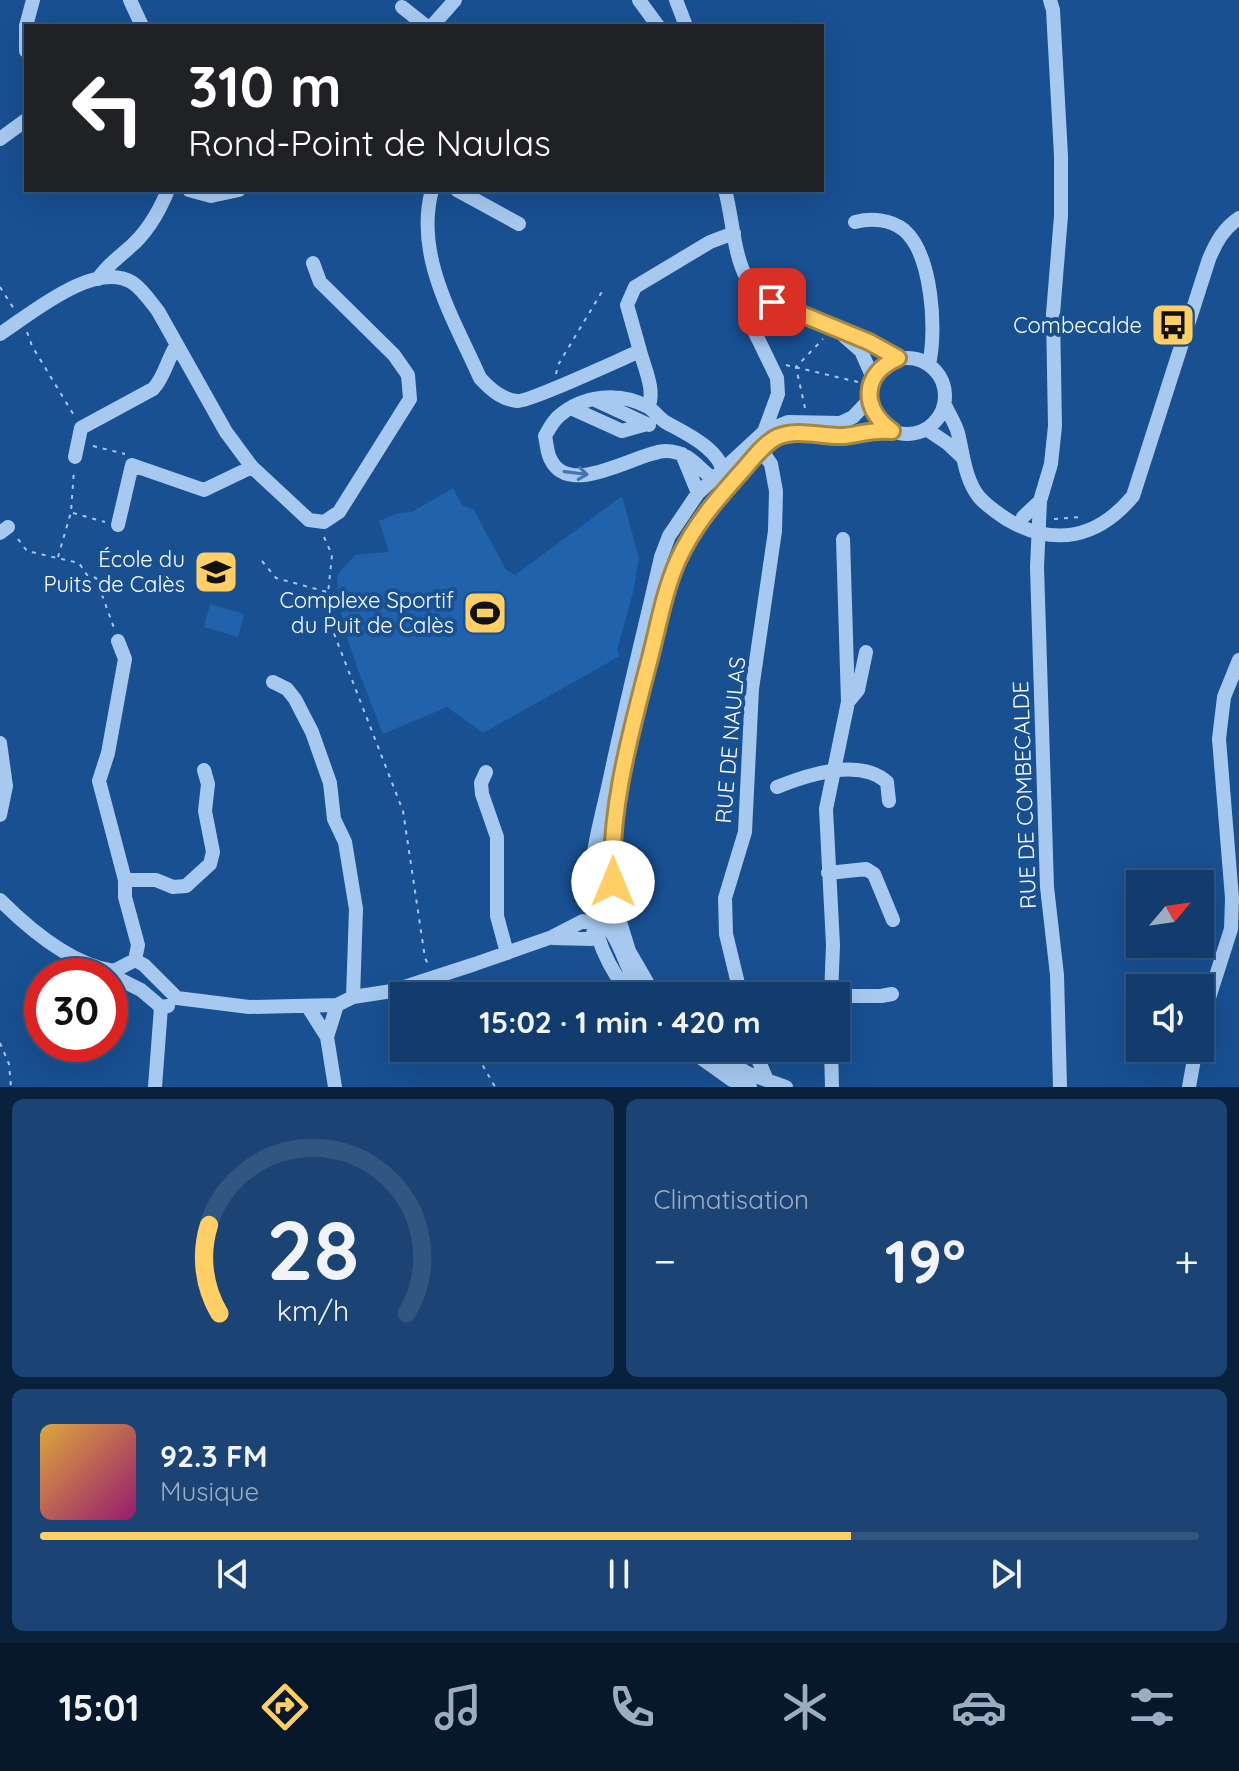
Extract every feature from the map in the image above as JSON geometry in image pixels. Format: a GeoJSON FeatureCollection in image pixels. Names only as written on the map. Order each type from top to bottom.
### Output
{"type":"FeatureCollection","features":[{"type":"Feature","properties":{"kind":"street"},"geometry":{"type":"LineString","coordinates":[[27,24],[33,0]]}},
{"type":"Feature","properties":{"kind":"street"},"geometry":{"type":"LineString","coordinates":[[130,0],[141,24]]}},
{"type":"Feature","properties":{"kind":"street"},"geometry":{"type":"LineString","coordinates":[[431,24],[455,0]]}},
{"type":"Feature","properties":{"kind":"street"},"geometry":{"type":"LineString","coordinates":[[639,0],[657,24]]}},
{"type":"Feature","properties":{"kind":"street"},"geometry":{"type":"LineString","coordinates":[[676,0],[685,24]]}},
{"type":"Feature","properties":{"kind":"street","name":"RUE DE COMBECALDE"},"geometry":{"type":"LineString","coordinates":[[1050,0],[1060,142],[1061,216],[1053,314],[1055,426],[1051,464],[1039,518],[1047,887],[1057,975],[1060,1087]]}},
{"type":"Feature","properties":{"kind":"street"},"geometry":{"type":"LineString","coordinates":[[402,7],[426,24]]}},
{"type":"Feature","properties":{"kind":"street"},"geometry":{"type":"LineString","coordinates":[[0,139],[24,121]]}},
{"type":"Feature","properties":{"kind":"street"},"geometry":{"type":"LineString","coordinates":[[98,279],[103,270],[148,229],[167,192]]}},
{"type":"Feature","properties":{"kind":"street"},"geometry":{"type":"LineString","coordinates":[[196,192],[211,196],[230,192]]}},
{"type":"Feature","properties":{"kind":"street"},"geometry":{"type":"LineString","coordinates":[[432,192],[427,236],[433,271],[480,378],[502,397],[526,400],[640,351]]}},
{"type":"Feature","properties":{"kind":"street"},"geometry":{"type":"LineString","coordinates":[[461,192],[519,224]]}},
{"type":"Feature","properties":{"kind":"street"},"geometry":{"type":"LineString","coordinates":[[725,192],[743,272],[755,291],[772,302],[869,342],[898,358]]}},
{"type":"Feature","properties":{"kind":"street"},"geometry":{"type":"LineString","coordinates":[[647,982],[629,951],[617,912],[611,855],[615,820],[644,681],[668,587],[679,559],[722,481],[778,424],[840,423],[853,417],[888,362],[908,357],[929,364],[944,383],[945,405],[957,429],[970,478],[977,495],[995,512],[1039,518],[1052,526],[1096,519],[1119,501],[1140,468],[1209,259],[1217,241],[1239,218]]}},
{"type":"Feature","properties":{"kind":"street"},"geometry":{"type":"LineString","coordinates":[[855,222],[867,219],[886,221],[904,230],[915,245],[926,272],[931,313],[933,346],[929,364]]}},
{"type":"Feature","properties":{"kind":"street"},"geometry":{"type":"LineString","coordinates":[[648,407],[652,400],[627,305],[635,287],[710,242],[734,233]]}},
{"type":"Feature","properties":{"kind":"street"},"geometry":{"type":"LineString","coordinates":[[121,279],[132,246]]}},
{"type":"Feature","properties":{"kind":"street"},"geometry":{"type":"LineString","coordinates":[[0,334],[90,279],[131,282],[146,294],[158,311],[226,432],[252,467],[309,520],[324,522],[339,512],[410,399],[408,375],[394,355],[320,282],[313,263]]}},
{"type":"Feature","properties":{"kind":"street"},"geometry":{"type":"LineString","coordinates":[[746,314],[777,378],[778,394],[760,441]]}},
{"type":"Feature","properties":{"kind":"street"},"geometry":{"type":"LineString","coordinates":[[834,329],[861,351],[871,388],[873,413],[892,431]]}},
{"type":"Feature","properties":{"kind":"street"},"geometry":{"type":"LineString","coordinates":[[79,442],[153,389],[176,346]]}},
{"type":"Feature","properties":{"kind":"street"},"geometry":{"type":"LineString","coordinates":[[722,481],[682,454],[668,451],[590,475],[563,472],[551,462],[545,436],[557,417],[575,405],[601,396],[620,398],[648,407],[662,421],[707,448],[724,468]]}},
{"type":"Feature","properties":{"kind":"street"},"geometry":{"type":"LineString","coordinates":[[593,399],[654,427],[662,421]]}},
{"type":"Feature","properties":{"kind":"street"},"geometry":{"type":"LineString","coordinates":[[575,405],[631,425],[647,424]]}},
{"type":"Feature","properties":{"kind":"street"},"geometry":{"type":"LineString","coordinates":[[722,481],[724,468],[760,441],[788,434],[843,436],[873,429],[903,434],[926,429],[935,423],[945,405]]}},
{"type":"Feature","properties":{"kind":"street"},"geometry":{"type":"LineString","coordinates":[[926,429],[963,458]]}},
{"type":"Feature","properties":{"kind":"street","name":"RUE DE NAULAS"},"geometry":{"type":"LineString","coordinates":[[738,982],[726,934],[725,898],[745,832],[752,689],[775,531],[776,491],[771,464],[760,441]]}},
{"type":"Feature","properties":{"kind":"street"},"geometry":{"type":"LineString","coordinates":[[682,454],[698,493]]}},
{"type":"Feature","properties":{"kind":"street"},"geometry":{"type":"LineString","coordinates":[[118,525],[132,465],[204,490],[252,467]]}},
{"type":"Feature","properties":{"kind":"street"},"geometry":{"type":"LineString","coordinates":[[970,478],[1000,506],[1023,517],[1039,518]]}},
{"type":"Feature","properties":{"kind":"street"},"geometry":{"type":"LineString","coordinates":[[622,982],[607,960],[595,926],[591,899],[596,845],[658,572],[669,536],[698,493],[722,481]]}},
{"type":"Feature","properties":{"kind":"street"},"geometry":{"type":"LineString","coordinates":[[1023,517],[1039,518]]}},
{"type":"Feature","properties":{"kind":"street"},"geometry":{"type":"LineString","coordinates":[[832,982],[826,809],[848,702],[843,539]]}},
{"type":"Feature","properties":{"kind":"street"},"geometry":{"type":"LineString","coordinates":[[118,641],[125,659],[123,677],[99,781],[125,880],[125,897],[138,945],[135,960]]}},
{"type":"Feature","properties":{"kind":"street"},"geometry":{"type":"LineString","coordinates":[[848,702],[858,690],[866,652]]}},
{"type":"Feature","properties":{"kind":"street"},"geometry":{"type":"LineString","coordinates":[[1214,982],[1231,929],[1233,844],[1219,739],[1224,697],[1239,660]]}},
{"type":"Feature","properties":{"kind":"street"},"geometry":{"type":"LineString","coordinates":[[273,682],[287,689],[295,699],[312,732],[330,783],[334,819],[345,842],[356,909],[353,997]]}},
{"type":"Feature","properties":{"kind":"street"},"geometry":{"type":"LineString","coordinates":[[0,743],[6,786],[0,815]]}},
{"type":"Feature","properties":{"kind":"street"},"geometry":{"type":"LineString","coordinates":[[125,880],[156,880],[173,887],[186,886],[210,864],[213,852],[205,811],[208,784],[204,770]]}},
{"type":"Feature","properties":{"kind":"street"},"geometry":{"type":"LineString","coordinates":[[777,787],[812,774],[867,770],[887,782],[889,801]]}},
{"type":"Feature","properties":{"kind":"street"},"geometry":{"type":"LineString","coordinates":[[486,772],[481,783],[482,794],[497,837],[497,916],[507,953]]}},
{"type":"Feature","properties":{"kind":"street"},"geometry":{"type":"LineString","coordinates":[[595,926],[608,907],[603,858],[615,820]]}},
{"type":"Feature","properties":{"kind":"street"},"geometry":{"type":"LineString","coordinates":[[828,873],[866,869],[874,874],[893,920]]}},
{"type":"Feature","properties":{"kind":"street"},"geometry":{"type":"LineString","coordinates":[[0,900],[61,949],[77,958]]}},
{"type":"Feature","properties":{"kind":"street"},"geometry":{"type":"LineString","coordinates":[[135,960],[177,998],[249,1007],[337,1005],[353,997],[392,991],[507,953],[552,937],[583,921],[605,927],[613,934],[634,982]]}},
{"type":"Feature","properties":{"kind":"street"},"geometry":{"type":"LineString","coordinates":[[128,964],[135,960]]}},
{"type":"Feature","properties":{"kind":"street"},"geometry":{"type":"LineString","coordinates":[[128,984],[161,1007],[171,1006],[177,998]]}},
{"type":"Feature","properties":{"kind":"street"},"geometry":{"type":"LineString","coordinates":[[850,996],[892,994]]}},
{"type":"Feature","properties":{"kind":"street"},"geometry":{"type":"LineString","coordinates":[[327,1037],[337,1005]]}},
{"type":"Feature","properties":{"kind":"street"},"geometry":{"type":"LineString","coordinates":[[155,1087],[161,1007]]}},
{"type":"Feature","properties":{"kind":"street"},"geometry":{"type":"LineString","coordinates":[[308,1007],[327,1037],[335,1087]]}},
{"type":"Feature","properties":{"kind":"street"},"geometry":{"type":"LineString","coordinates":[[704,1062],[730,1083],[750,1087]]}},
{"type":"Feature","properties":{"kind":"street"},"geometry":{"type":"LineString","coordinates":[[729,1062],[747,1073],[786,1087]]}},
{"type":"Feature","properties":{"kind":"street"},"geometry":{"type":"LineString","coordinates":[[759,1062],[767,1080]]}},
{"type":"Feature","properties":{"kind":"street"},"geometry":{"type":"LineString","coordinates":[[831,1062],[832,1087]]}},
{"type":"Feature","properties":{"kind":"street"},"geometry":{"type":"LineString","coordinates":[[1189,1087],[1193,1062]]}},
{"type":"Feature","properties":{"kind":"path"},"geometry":{"type":"LineString","coordinates":[[0,287],[21,320],[79,442],[71,512],[58,558]]}},
{"type":"Feature","properties":{"kind":"path"},"geometry":{"type":"LineString","coordinates":[[553,387],[558,365],[603,290]]}},
{"type":"Feature","properties":{"kind":"path"},"geometry":{"type":"LineString","coordinates":[[796,367],[834,329]]}},
{"type":"Feature","properties":{"kind":"path"},"geometry":{"type":"LineString","coordinates":[[770,361],[871,388]]}},
{"type":"Feature","properties":{"kind":"path"},"geometry":{"type":"LineString","coordinates":[[796,367],[806,422]]}},
{"type":"Feature","properties":{"kind":"path"},"geometry":{"type":"LineString","coordinates":[[79,442],[127,455],[132,465]]}},
{"type":"Feature","properties":{"kind":"path"},"geometry":{"type":"LineString","coordinates":[[71,512],[118,525]]}},
{"type":"Feature","properties":{"kind":"path"},"geometry":{"type":"LineString","coordinates":[[1039,518],[1059,520],[1087,516]]}},
{"type":"Feature","properties":{"kind":"path"},"geometry":{"type":"LineString","coordinates":[[317,521],[332,555],[326,613],[403,811],[425,958],[434,977]]}},
{"type":"Feature","properties":{"kind":"path"},"geometry":{"type":"LineString","coordinates":[[4,530],[27,551],[79,563],[87,575],[96,578],[118,641]]}},
{"type":"Feature","properties":{"kind":"path"},"geometry":{"type":"LineString","coordinates":[[262,561],[276,578],[328,592]]}},
{"type":"Feature","properties":{"kind":"path"},"geometry":{"type":"LineString","coordinates":[[0,1043],[9,1064],[11,1087]]}},
{"type":"Feature","properties":{"kind":"path"},"geometry":{"type":"LineString","coordinates":[[481,1062],[495,1087]]}},
{"type":"Feature","properties":{"kind":"shaded area","name":"Complexe Sportif du Puit de Calès"},"geometry":{"type":"Polygon","coordinates":[[[453,488],[462,505],[474,510],[506,570],[515,575],[622,496],[639,558],[617,650],[620,656],[483,733],[447,707],[383,734],[347,636],[337,575],[355,555],[389,552],[379,521],[395,514],[412,512],[453,488]]]}},
{"type":"Feature","properties":{"kind":"shaded area"},"geometry":{"type":"Polygon","coordinates":[[[210,604],[244,614],[238,637],[204,627],[210,604]]]}},
{"type":"Feature","properties":{"kind":"place","name":"Combecalde"},"geometry":{"type":"Point","coordinates":[1173,325]}},
{"type":"Feature","properties":{"kind":"place","name":"École du Puits de Calès"},"geometry":{"type":"Point","coordinates":[216,572]}},
{"type":"Feature","properties":{"kind":"place","name":"Complexe Sportif du Puit de Calès"},"geometry":{"type":"Point","coordinates":[485,613]}},
{"type":"Feature","properties":{"kind":"route"},"geometry":{"type":"LineString","coordinates":[[613,882],[611,855],[615,820],[644,681],[668,587],[698,523],[761,449],[776,438],[802,433],[843,436],[873,429],[892,431],[873,413],[869,392],[879,369],[898,358],[869,342],[772,302]]}}]}
